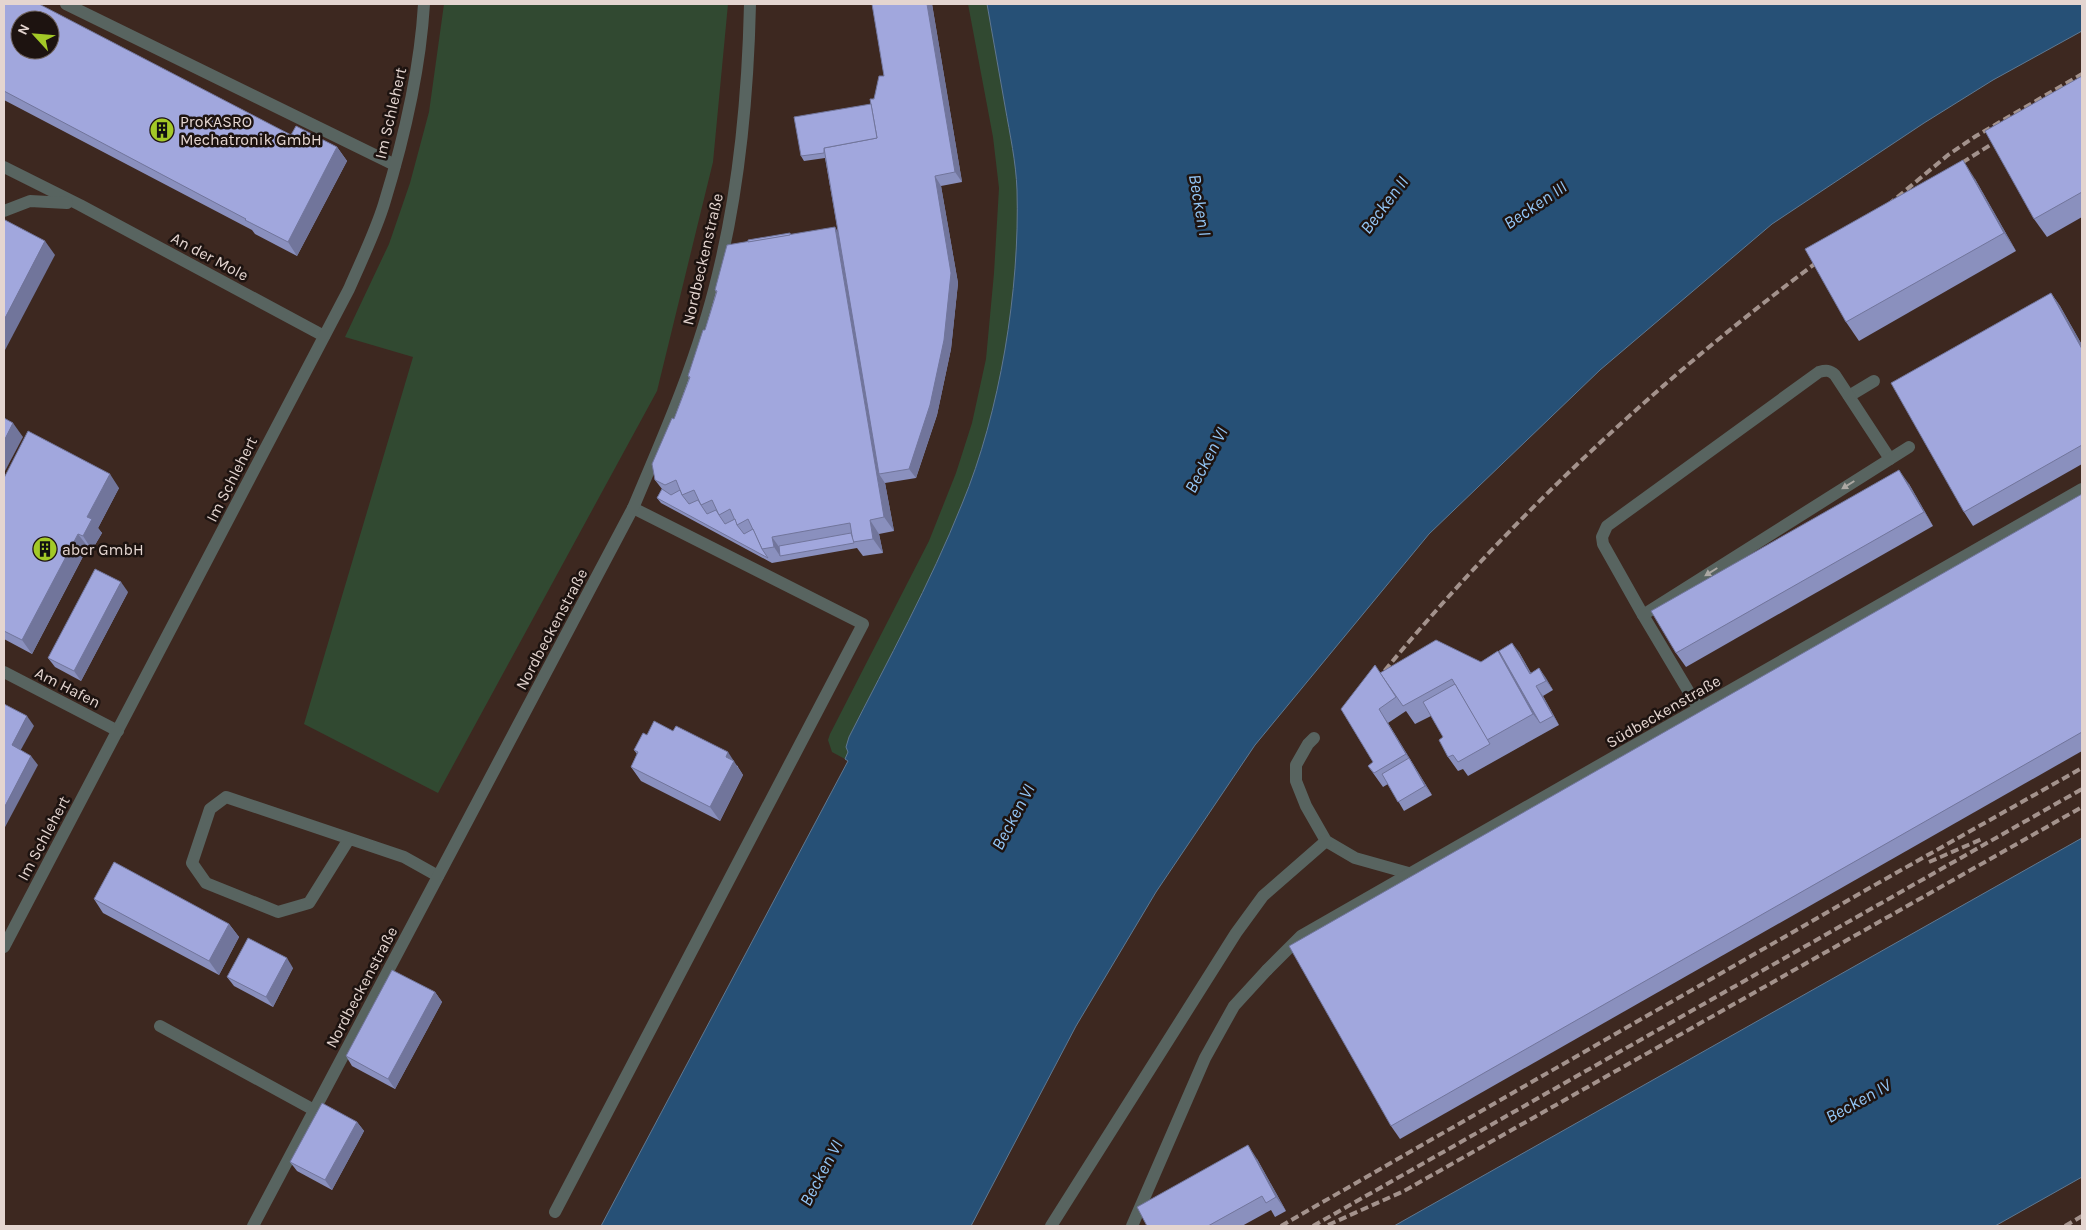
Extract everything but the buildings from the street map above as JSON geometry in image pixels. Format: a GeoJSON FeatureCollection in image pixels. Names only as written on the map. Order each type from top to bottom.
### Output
{"type":"FeatureCollection","features":[{"type":"Feature","properties":{"kind":"street"},"geometry":{"type":"LineString","coordinates":[[66,4],[395,165]]}},
{"type":"Feature","properties":{"kind":"street","name":"Im Schlehert"},"geometry":{"type":"LineString","coordinates":[[4,946],[349,289],[384,206],[410,108],[422,32],[424,4]]}},
{"type":"Feature","properties":{"kind":"street","name":"Nordbeckenstraße"},"geometry":{"type":"LineString","coordinates":[[253,1226],[633,508],[676,408],[699,341],[718,274],[740,163],[750,4]]}},
{"type":"Feature","properties":{"kind":"street","name":"An der Mole"},"geometry":{"type":"LineString","coordinates":[[4,167],[80,205],[324,336]]}},
{"type":"Feature","properties":{"kind":"street","name":"An der Mole"},"geometry":{"type":"LineString","coordinates":[[4,211],[30,201],[54,200],[80,205]]}},
{"type":"Feature","properties":{"kind":"street"},"geometry":{"type":"LineString","coordinates":[[1699,709],[1642,615],[1603,544],[1602,537],[1607,526],[1819,372],[1826,370],[1832,371],[1890,459]]}},
{"type":"Feature","properties":{"kind":"street"},"geometry":{"type":"LineString","coordinates":[[1849,396],[1874,381]]}},
{"type":"Feature","properties":{"kind":"street"},"geometry":{"type":"LineString","coordinates":[[1642,615],[1909,447]]}},
{"type":"Feature","properties":{"kind":"street","name":"Südbeckenstraße"},"geometry":{"type":"LineString","coordinates":[[1132,1226],[1205,1058],[1234,1006],[1301,936],[2082,489]]}},
{"type":"Feature","properties":{"kind":"street"},"geometry":{"type":"LineString","coordinates":[[555,1212],[863,624],[633,508]]}},
{"type":"Feature","properties":{"kind":"street","name":"Am Hafen"},"geometry":{"type":"LineString","coordinates":[[4,672],[118,731]]}},
{"type":"Feature","properties":{"kind":"street"},"geometry":{"type":"LineString","coordinates":[[1314,738],[1308,744],[1296,765],[1296,781],[1306,806],[1326,841],[1355,858],[1412,874]]}},
{"type":"Feature","properties":{"kind":"street"},"geometry":{"type":"LineString","coordinates":[[349,839],[309,903],[278,912],[206,883],[192,863],[210,809],[226,797],[404,857],[438,876]]}},
{"type":"Feature","properties":{"kind":"street"},"geometry":{"type":"LineString","coordinates":[[1051,1226],[1236,933],[1263,896],[1326,841]]}},
{"type":"Feature","properties":{"kind":"street"},"geometry":{"type":"LineString","coordinates":[[160,1026],[314,1110]]}},
{"type":"Feature","properties":{"kind":"green space"},"geometry":{"type":"Polygon","coordinates":[[[444,4],[728,4],[713,162],[657,391],[438,793],[304,724],[413,357],[345,337],[389,244],[410,183],[429,112],[444,4]]]}},
{"type":"Feature","properties":{"kind":"green space"},"geometry":{"type":"Polygon","coordinates":[[[968,4],[987,4],[1015,169],[1017,228],[1015,268],[1005,350],[987,430],[962,504],[922,593],[849,737],[846,747],[849,752],[845,759],[832,752],[828,740],[830,734],[929,541],[956,473],[972,423],[986,359],[999,188],[993,137],[968,4]]]}},
{"type":"Feature","properties":{"kind":"water"},"geometry":{"type":"Polygon","coordinates":[[[987,4],[2082,4],[2082,31],[1993,80],[1924,123],[1772,224],[1600,370],[1429,534],[1255,745],[1156,892],[1076,1026],[971,1226],[601,1226],[848,761],[845,759],[848,752],[846,747],[849,737],[908,622],[950,534],[975,468],[997,391],[1005,350],[1011,309],[1017,228],[1017,190],[1014,159],[987,4]]]}},
{"type":"Feature","properties":{"kind":"water","name":"Becken IV"},"geometry":{"type":"Polygon","coordinates":[[[2082,838],[2082,1177],[1995,1226],[1394,1226],[2082,838]]]}},
{"type":"Feature","properties":{"kind":"railway"},"geometry":{"type":"LineString","coordinates":[[1888,205],[1948,155],[1976,136],[2082,74]]}},
{"type":"Feature","properties":{"kind":"railway"},"geometry":{"type":"LineString","coordinates":[[1952,169],[2003,137]]}},
{"type":"Feature","properties":{"kind":"railway"},"geometry":{"type":"LineString","coordinates":[[1377,680],[1478,564],[1587,455],[1703,352],[1824,257]]}},
{"type":"Feature","properties":{"kind":"railway"},"geometry":{"type":"LineString","coordinates":[[1281,1226],[2082,768]]}},
{"type":"Feature","properties":{"kind":"railway"},"geometry":{"type":"LineString","coordinates":[[1313,1226],[2082,789]]}},
{"type":"Feature","properties":{"kind":"railway"},"geometry":{"type":"LineString","coordinates":[[1328,1225],[1404,1191],[2082,807]]}},
{"type":"Feature","properties":{"kind":"railway"},"geometry":{"type":"LineString","coordinates":[[1929,862],[1982,839]]}},
{"type":"Feature","properties":{"kind":"railway"},"geometry":{"type":"LineString","coordinates":[[2065,1226],[2082,1216]]}},
{"type":"Feature","properties":{"kind":"place","name":"ProKASRO Mechatronik GmbH"},"geometry":{"type":"Point","coordinates":[162,130]}},
{"type":"Feature","properties":{"kind":"place","name":"abcr GmbH"},"geometry":{"type":"Point","coordinates":[45,549]}},
{"type":"Feature","properties":{"kind":"water label","name":"Becken I"},"geometry":{"type":"Point","coordinates":[1200,205]}},
{"type":"Feature","properties":{"kind":"water label","name":"Becken II"},"geometry":{"type":"Point","coordinates":[1384,205]}},
{"type":"Feature","properties":{"kind":"water label","name":"Becken III"},"geometry":{"type":"Point","coordinates":[1535,205]}},
{"type":"Feature","properties":{"kind":"water label","name":"Becken VI"},"geometry":{"type":"Point","coordinates":[1206,460]}},
{"type":"Feature","properties":{"kind":"water label","name":"Becken VI"},"geometry":{"type":"Point","coordinates":[1013,817]}},
{"type":"Feature","properties":{"kind":"water label","name":"Becken VI"},"geometry":{"type":"Point","coordinates":[821,1173]}}]}
